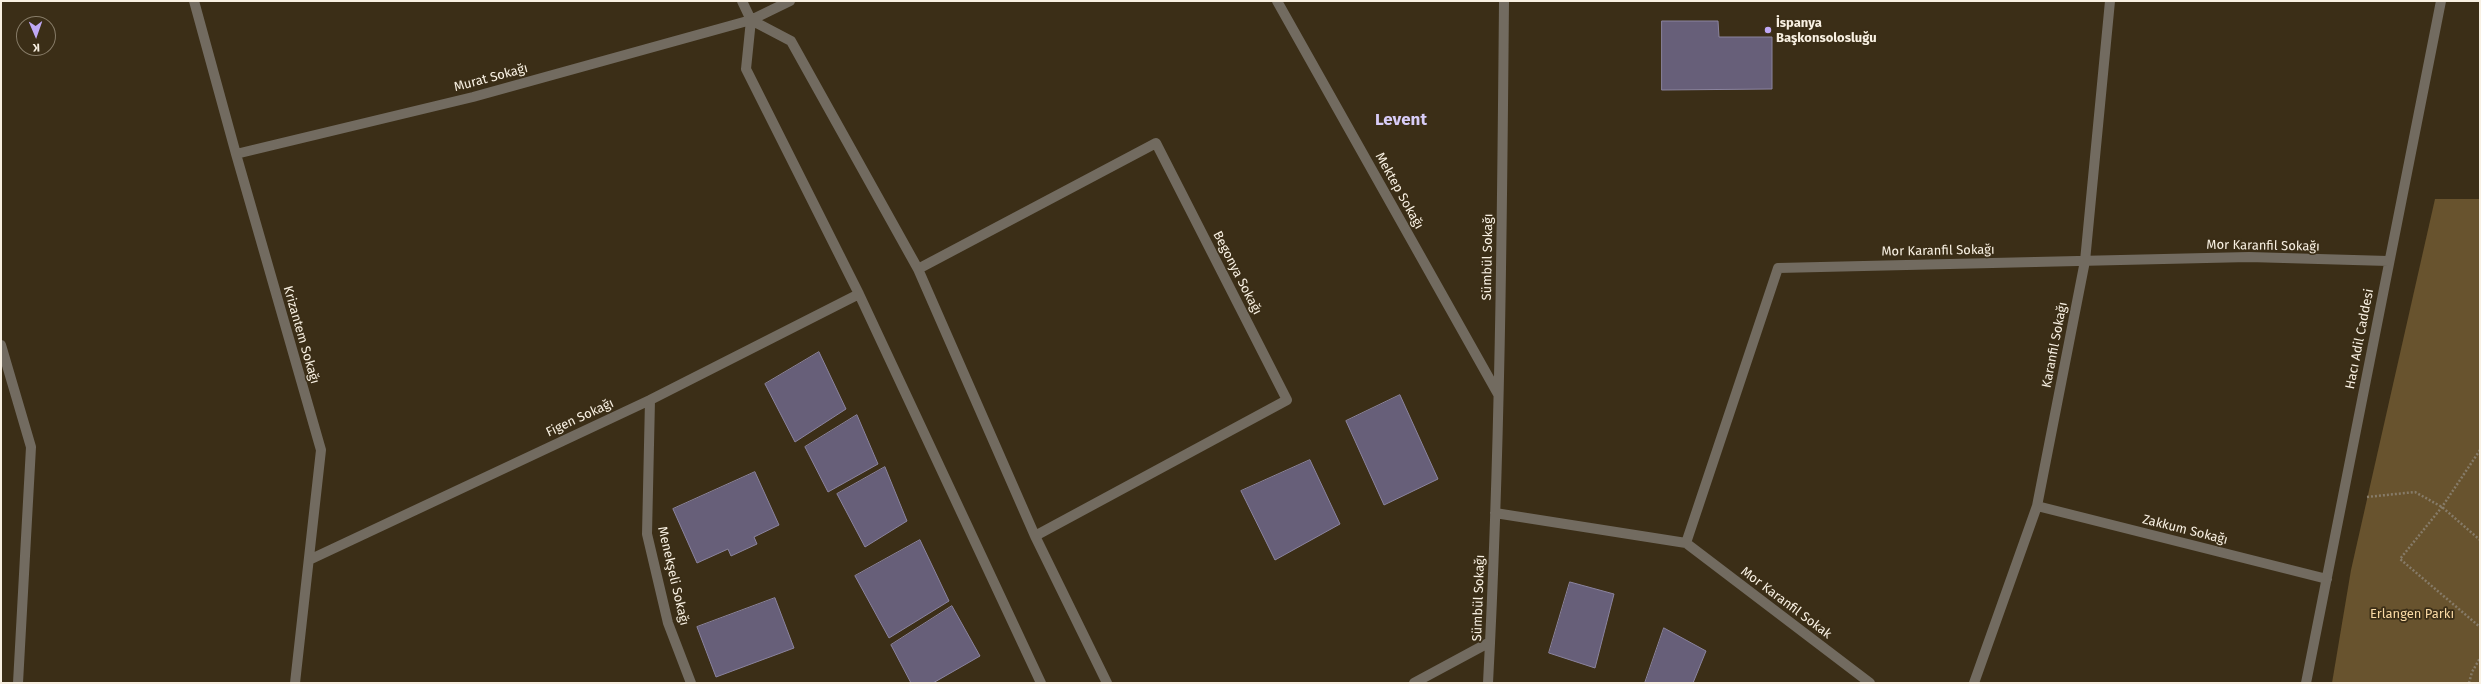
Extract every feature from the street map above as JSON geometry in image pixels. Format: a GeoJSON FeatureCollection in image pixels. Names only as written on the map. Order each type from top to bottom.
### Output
{"type":"FeatureCollection","features":[{"type":"Feature","properties":{"kind":"street","name":"Krizantem Sokağı"},"geometry":{"type":"LineString","coordinates":[[194,1],[236,154],[321,450],[295,683]]}},
{"type":"Feature","properties":{"kind":"street"},"geometry":{"type":"LineString","coordinates":[[742,1],[751,20],[746,69],[859,294],[1041,683]]}},
{"type":"Feature","properties":{"kind":"street","name":"Murat Sokağı"},"geometry":{"type":"LineString","coordinates":[[236,154],[473,97],[751,20],[790,1]]}},
{"type":"Feature","properties":{"kind":"street","name":"Mektep Sokağı"},"geometry":{"type":"LineString","coordinates":[[1277,1],[1498,394]]}},
{"type":"Feature","properties":{"kind":"street","name":"Sümbül Sokağı"},"geometry":{"type":"LineString","coordinates":[[1488,683],[1498,394],[1504,1]]}},
{"type":"Feature","properties":{"kind":"street","name":"Karanfil Sokağı"},"geometry":{"type":"LineString","coordinates":[[1974,683],[2037,506],[2085,261],[2110,1]]}},
{"type":"Feature","properties":{"kind":"street","name":"Hacı Adil Caddesi"},"geometry":{"type":"LineString","coordinates":[[2306,683],[2388,261],[2441,1]]}},
{"type":"Feature","properties":{"kind":"street"},"geometry":{"type":"LineString","coordinates":[[751,20],[791,41],[918,269],[1035,536],[1107,683]]}},
{"type":"Feature","properties":{"kind":"street","name":"Begonya Sokağı"},"geometry":{"type":"LineString","coordinates":[[918,269],[1156,143],[1287,400],[1035,536]]}},
{"type":"Feature","properties":{"kind":"street","name":"Mor Karanfil Sokağı"},"geometry":{"type":"LineString","coordinates":[[1686,543],[1778,268],[2249,257],[2388,261]]}},
{"type":"Feature","properties":{"kind":"street","name":"Figen Sokağı"},"geometry":{"type":"LineString","coordinates":[[309,560],[650,400],[859,294]]}},
{"type":"Feature","properties":{"kind":"street"},"geometry":{"type":"LineString","coordinates":[[1,345],[31,447],[18,683]]}},
{"type":"Feature","properties":{"kind":"street","name":"Menekşeli Sokağı"},"geometry":{"type":"LineString","coordinates":[[650,400],[647,534],[668,623],[691,683]]}},
{"type":"Feature","properties":{"kind":"street","name":"Zakkum Sokağı"},"geometry":{"type":"LineString","coordinates":[[2037,506],[2326,579]]}},
{"type":"Feature","properties":{"kind":"street"},"geometry":{"type":"LineString","coordinates":[[1495,513],[1686,543]]}},
{"type":"Feature","properties":{"kind":"street","name":"Mor Karanfil Sokak"},"geometry":{"type":"LineString","coordinates":[[1686,543],[1870,683]]}},
{"type":"Feature","properties":{"kind":"street"},"geometry":{"type":"LineString","coordinates":[[1414,683],[1490,642]]}},
{"type":"Feature","properties":{"kind":"path"},"geometry":{"type":"LineString","coordinates":[[2480,450],[2442,507],[2400,559],[2480,626]]}},
{"type":"Feature","properties":{"kind":"path"},"geometry":{"type":"LineString","coordinates":[[2369,497],[2416,492],[2442,507],[2480,540]]}},
{"type":"Feature","properties":{"kind":"path"},"geometry":{"type":"LineString","coordinates":[[2469,683],[2472,672],[2480,658]]}},
{"type":"Feature","properties":{"kind":"green space","name":"Erlangen Parkı"},"geometry":{"type":"Polygon","coordinates":[[[2435,199],[2480,199],[2480,683],[2332,683],[2351,570],[2435,199]]]}},
{"type":"Feature","properties":{"kind":"building"},"geometry":{"type":"Polygon","coordinates":[[[1662,21],[1718,21],[1719,37],[1772,37],[1772,89],[1662,90],[1662,21]]]}},
{"type":"Feature","properties":{"kind":"building"},"geometry":{"type":"Polygon","coordinates":[[[819,352],[846,409],[795,442],[765,384],[819,352]]]}},
{"type":"Feature","properties":{"kind":"building"},"geometry":{"type":"Polygon","coordinates":[[[1400,395],[1438,479],[1384,505],[1346,421],[1400,395]]]}},
{"type":"Feature","properties":{"kind":"building"},"geometry":{"type":"Polygon","coordinates":[[[857,415],[878,464],[828,492],[805,447],[857,415]]]}},
{"type":"Feature","properties":{"kind":"building"},"geometry":{"type":"Polygon","coordinates":[[[1310,460],[1340,524],[1275,560],[1241,491],[1310,460]]]}},
{"type":"Feature","properties":{"kind":"building"},"geometry":{"type":"Polygon","coordinates":[[[885,467],[907,521],[865,547],[837,494],[885,467]]]}},
{"type":"Feature","properties":{"kind":"building"},"geometry":{"type":"Polygon","coordinates":[[[755,472],[779,525],[754,537],[757,544],[731,556],[728,549],[697,563],[673,509],[755,472]]]}},
{"type":"Feature","properties":{"kind":"building"},"geometry":{"type":"Polygon","coordinates":[[[920,540],[949,601],[889,638],[855,576],[920,540]]]}},
{"type":"Feature","properties":{"kind":"building"},"geometry":{"type":"Polygon","coordinates":[[[1570,582],[1614,594],[1595,668],[1549,653],[1570,582]]]}},
{"type":"Feature","properties":{"kind":"building"},"geometry":{"type":"Polygon","coordinates":[[[775,598],[794,648],[716,677],[697,627],[775,598]]]}},
{"type":"Feature","properties":{"kind":"building"},"geometry":{"type":"Polygon","coordinates":[[[952,606],[980,656],[933,683],[911,683],[891,645],[952,606]]]}},
{"type":"Feature","properties":{"kind":"building"},"geometry":{"type":"Polygon","coordinates":[[[1664,628],[1706,651],[1693,683],[1645,683],[1664,628]]]}},
{"type":"Feature","properties":{"kind":"place","name":"İspanya Başkonsolosluğu"},"geometry":{"type":"Point","coordinates":[1768,30]}},
{"type":"Feature","properties":{"kind":"district","name":"Levent"},"geometry":{"type":"Point","coordinates":[1401,120]}}]}
